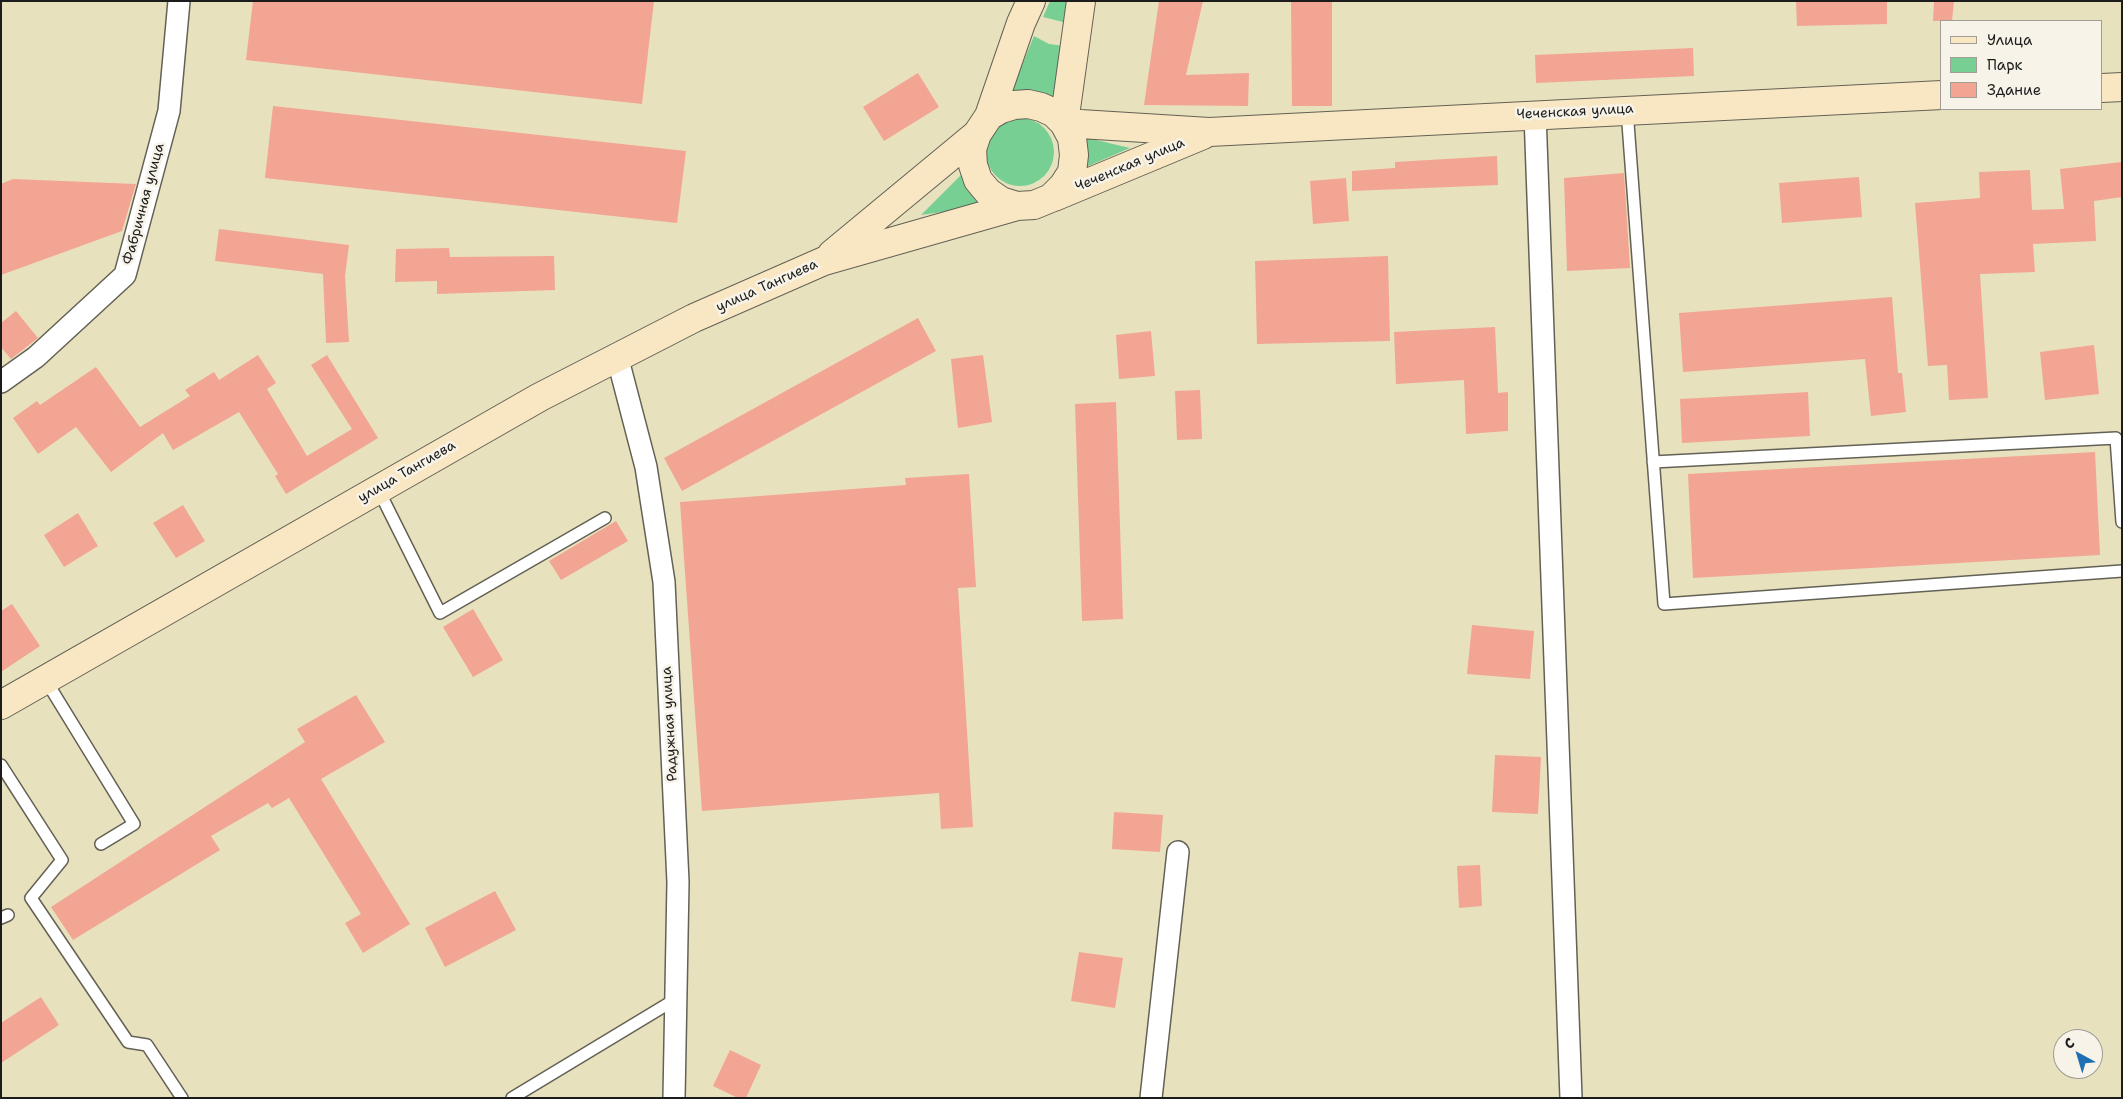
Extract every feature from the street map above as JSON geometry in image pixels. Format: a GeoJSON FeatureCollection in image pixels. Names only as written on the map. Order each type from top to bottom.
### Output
{"type":"FeatureCollection","features":[{"type":"Feature","properties":{"kind":"main road"},"geometry":{"type":"LineString","coordinates":[[1016,206],[1001,201],[988,192],[978,180],[973,165],[972,149],[1031,1]]}},
{"type":"Feature","properties":{"kind":"main road"},"geometry":{"type":"LineString","coordinates":[[1064,123],[1082,1]]}},
{"type":"Feature","properties":{"kind":"main road"},"geometry":{"type":"LineString","coordinates":[[2103,88],[2122,87]]}},
{"type":"Feature","properties":{"kind":"main road","name":"Чеченская улица"},"geometry":{"type":"LineString","coordinates":[[1064,123],[1209,132],[1535,114],[1940,95]]}},
{"type":"Feature","properties":{"kind":"main road"},"geometry":{"type":"LineString","coordinates":[[1028,104],[1054,114],[1064,123],[1072,138],[1074,155],[1072,172],[1064,186],[1051,198],[1034,205],[1016,206],[824,261],[983,125],[1008,107],[1028,104]]}},
{"type":"Feature","properties":{"kind":"main road","name":"Чеченская улица"},"geometry":{"type":"LineString","coordinates":[[1051,198],[1209,132]]}},
{"type":"Feature","properties":{"kind":"main road","name":"улица Тангиева"},"geometry":{"type":"LineString","coordinates":[[1,705],[540,396],[694,318],[824,261]]}},
{"type":"Feature","properties":{"kind":"street","name":"Фабричная улица"},"geometry":{"type":"LineString","coordinates":[[1,382],[36,357],[125,275],[169,111],[179,1]]}},
{"type":"Feature","properties":{"kind":"street"},"geometry":{"type":"LineString","coordinates":[[1535,114],[1571,1098]]}},
{"type":"Feature","properties":{"kind":"street","name":"Радужная улица"},"geometry":{"type":"LineString","coordinates":[[617,356],[646,467],[664,582],[678,882],[674,1098]]}},
{"type":"Feature","properties":{"kind":"street"},"geometry":{"type":"LineString","coordinates":[[1151,1098],[1178,852]]}},
{"type":"Feature","properties":{"kind":"lane"},"geometry":{"type":"LineString","coordinates":[[1627,110],[1664,604],[2122,572]]}},
{"type":"Feature","properties":{"kind":"lane"},"geometry":{"type":"LineString","coordinates":[[1653,462],[2116,438],[2122,522]]}},
{"type":"Feature","properties":{"kind":"lane"},"geometry":{"type":"LineString","coordinates":[[378,489],[440,614],[605,518]]}},
{"type":"Feature","properties":{"kind":"lane"},"geometry":{"type":"LineString","coordinates":[[45,679],[134,824],[101,844]]}},
{"type":"Feature","properties":{"kind":"lane"},"geometry":{"type":"LineString","coordinates":[[1,765],[62,860],[31,898],[128,1042],[147,1045],[182,1098]]}},
{"type":"Feature","properties":{"kind":"lane"},"geometry":{"type":"LineString","coordinates":[[512,1098],[676,999]]}},
{"type":"Feature","properties":{"kind":"green space"},"geometry":{"type":"Polygon","coordinates":[[[1050,1],[1071,1],[1067,23],[1043,17],[1050,1]]]}},
{"type":"Feature","properties":{"kind":"green space"},"geometry":{"type":"Polygon","coordinates":[[[1034,36],[1049,44],[1065,46],[1053,105],[1009,97],[1034,36]]]}},
{"type":"Feature","properties":{"kind":"green space"},"geometry":{"type":"Polygon","coordinates":[[[1020,118],[1033,121],[1044,128],[1051,139],[1054,152],[1051,165],[1044,176],[1033,183],[1020,186],[1007,183],[996,176],[989,165],[986,152],[989,139],[996,128],[1007,121],[1020,118]]]}},
{"type":"Feature","properties":{"kind":"green space"},"geometry":{"type":"Polygon","coordinates":[[[1079,136],[1130,148],[1079,170],[1079,136]]]}},
{"type":"Feature","properties":{"kind":"green space"},"geometry":{"type":"Polygon","coordinates":[[[966,170],[986,206],[921,215],[966,170]]]}},
{"type":"Feature","properties":{"kind":"building"},"geometry":{"type":"Polygon","coordinates":[[[253,1],[654,1],[642,104],[246,60],[253,1]]]}},
{"type":"Feature","properties":{"kind":"building"},"geometry":{"type":"Polygon","coordinates":[[[1159,1],[1203,1],[1186,75],[1249,73],[1248,106],[1144,105],[1159,1]]]}},
{"type":"Feature","properties":{"kind":"building"},"geometry":{"type":"Polygon","coordinates":[[[1291,1],[1332,1],[1332,106],[1292,106],[1291,1]]]}},
{"type":"Feature","properties":{"kind":"building"},"geometry":{"type":"Polygon","coordinates":[[[1796,1],[1887,1],[1887,24],[1797,26],[1796,1]]]}},
{"type":"Feature","properties":{"kind":"building"},"geometry":{"type":"Polygon","coordinates":[[[1934,1],[1954,1],[1952,20],[1933,21],[1934,1]]]}},
{"type":"Feature","properties":{"kind":"building"},"geometry":{"type":"Polygon","coordinates":[[[1693,48],[1694,76],[1536,83],[1535,55],[1693,48]]]}},
{"type":"Feature","properties":{"kind":"building"},"geometry":{"type":"Polygon","coordinates":[[[918,73],[939,107],[884,141],[863,107],[918,73]]]}},
{"type":"Feature","properties":{"kind":"building"},"geometry":{"type":"Polygon","coordinates":[[[273,106],[686,151],[677,223],[265,178],[273,106]]]}},
{"type":"Feature","properties":{"kind":"building"},"geometry":{"type":"Polygon","coordinates":[[[1497,156],[1498,185],[1352,191],[1352,171],[1395,168],[1395,162],[1497,156]]]}},
{"type":"Feature","properties":{"kind":"building"},"geometry":{"type":"Polygon","coordinates":[[[2122,162],[2122,197],[2094,201],[2096,241],[2033,244],[2035,272],[1980,274],[1988,398],[1949,400],[1947,365],[1928,366],[1915,203],[1980,198],[1979,172],[2030,170],[2032,210],[2064,209],[2060,169],[2122,162]]]}},
{"type":"Feature","properties":{"kind":"building"},"geometry":{"type":"Polygon","coordinates":[[[1624,173],[1630,268],[1567,271],[1564,178],[1624,173]]]}},
{"type":"Feature","properties":{"kind":"building"},"geometry":{"type":"Polygon","coordinates":[[[1859,177],[1862,217],[1782,223],[1779,183],[1859,177]]]}},
{"type":"Feature","properties":{"kind":"building"},"geometry":{"type":"Polygon","coordinates":[[[1346,178],[1349,221],[1313,224],[1310,181],[1346,178]]]}},
{"type":"Feature","properties":{"kind":"building"},"geometry":{"type":"Polygon","coordinates":[[[13,179],[136,184],[122,231],[1,275],[1,184],[13,179]]]}},
{"type":"Feature","properties":{"kind":"building"},"geometry":{"type":"Polygon","coordinates":[[[219,229],[349,245],[345,276],[349,342],[326,343],[323,274],[215,261],[219,229]]]}},
{"type":"Feature","properties":{"kind":"building"},"geometry":{"type":"Polygon","coordinates":[[[449,248],[450,257],[554,256],[555,290],[437,294],[437,281],[395,282],[396,249],[449,248]]]}},
{"type":"Feature","properties":{"kind":"building"},"geometry":{"type":"Polygon","coordinates":[[[1388,256],[1390,341],[1257,344],[1255,261],[1388,256]]]}},
{"type":"Feature","properties":{"kind":"building"},"geometry":{"type":"Polygon","coordinates":[[[1892,297],[1898,373],[1902,373],[1906,412],[1871,416],[1865,359],[1683,372],[1679,313],[1892,297]]]}},
{"type":"Feature","properties":{"kind":"building"},"geometry":{"type":"Polygon","coordinates":[[[16,311],[38,338],[11,359],[1,347],[1,323],[16,311]]]}},
{"type":"Feature","properties":{"kind":"building"},"geometry":{"type":"Polygon","coordinates":[[[918,318],[936,351],[682,491],[664,458],[918,318]]]}},
{"type":"Feature","properties":{"kind":"building"},"geometry":{"type":"Polygon","coordinates":[[[1495,327],[1498,393],[1508,392],[1508,431],[1466,434],[1464,380],[1396,384],[1394,332],[1495,327]]]}},
{"type":"Feature","properties":{"kind":"building"},"geometry":{"type":"Polygon","coordinates":[[[1151,331],[1155,376],[1119,379],[1116,335],[1151,331]]]}},
{"type":"Feature","properties":{"kind":"building"},"geometry":{"type":"Polygon","coordinates":[[[2094,345],[2099,394],[2045,400],[2040,352],[2094,345]]]}},
{"type":"Feature","properties":{"kind":"building"},"geometry":{"type":"Polygon","coordinates":[[[258,355],[276,383],[267,389],[307,456],[352,429],[311,365],[327,355],[378,438],[286,494],[275,476],[278,474],[239,412],[173,450],[163,433],[111,472],[76,427],[38,454],[13,418],[37,401],[40,405],[96,367],[140,427],[190,396],[185,390],[214,372],[219,380],[258,355]]]}},
{"type":"Feature","properties":{"kind":"building"},"geometry":{"type":"Polygon","coordinates":[[[983,355],[992,422],[958,428],[951,359],[983,355]]]}},
{"type":"Feature","properties":{"kind":"building"},"geometry":{"type":"Polygon","coordinates":[[[1200,390],[1202,439],[1177,440],[1175,391],[1200,390]]]}},
{"type":"Feature","properties":{"kind":"building"},"geometry":{"type":"Polygon","coordinates":[[[1808,392],[1810,436],[1682,443],[1680,399],[1808,392]]]}},
{"type":"Feature","properties":{"kind":"building"},"geometry":{"type":"Polygon","coordinates":[[[1116,402],[1123,619],[1082,621],[1075,404],[1116,402]]]}},
{"type":"Feature","properties":{"kind":"building"},"geometry":{"type":"Polygon","coordinates":[[[2095,452],[2100,555],[1693,578],[1688,474],[2095,452]]]}},
{"type":"Feature","properties":{"kind":"building"},"geometry":{"type":"Polygon","coordinates":[[[969,474],[976,587],[958,588],[973,827],[941,829],[939,793],[702,811],[680,502],[906,485],[905,478],[969,474]]]}},
{"type":"Feature","properties":{"kind":"building"},"geometry":{"type":"Polygon","coordinates":[[[183,505],[205,541],[176,558],[153,523],[183,505]]]}},
{"type":"Feature","properties":{"kind":"building"},"geometry":{"type":"Polygon","coordinates":[[[78,513],[98,546],[64,567],[44,535],[78,513]]]}},
{"type":"Feature","properties":{"kind":"building"},"geometry":{"type":"Polygon","coordinates":[[[616,521],[628,541],[561,580],[549,561],[616,521]]]}},
{"type":"Feature","properties":{"kind":"building"},"geometry":{"type":"Polygon","coordinates":[[[12,604],[40,646],[1,672],[1,611],[12,604]]]}},
{"type":"Feature","properties":{"kind":"building"},"geometry":{"type":"Polygon","coordinates":[[[473,609],[503,660],[473,677],[443,627],[473,609]]]}},
{"type":"Feature","properties":{"kind":"building"},"geometry":{"type":"Polygon","coordinates":[[[1472,625],[1534,631],[1530,679],[1467,674],[1472,625]]]}},
{"type":"Feature","properties":{"kind":"building"},"geometry":{"type":"Polygon","coordinates":[[[356,695],[385,742],[321,779],[410,924],[363,953],[345,923],[361,914],[289,798],[272,808],[268,803],[211,836],[220,850],[73,940],[51,907],[305,742],[297,729],[356,695]]]}},
{"type":"Feature","properties":{"kind":"building"},"geometry":{"type":"Polygon","coordinates":[[[1495,755],[1541,757],[1538,814],[1492,812],[1495,755]]]}},
{"type":"Feature","properties":{"kind":"building"},"geometry":{"type":"Polygon","coordinates":[[[1114,812],[1163,815],[1160,852],[1112,849],[1114,812]]]}},
{"type":"Feature","properties":{"kind":"building"},"geometry":{"type":"Polygon","coordinates":[[[1480,865],[1482,906],[1459,908],[1457,866],[1480,865]]]}},
{"type":"Feature","properties":{"kind":"building"},"geometry":{"type":"Polygon","coordinates":[[[495,891],[516,930],[445,967],[425,928],[495,891]]]}},
{"type":"Feature","properties":{"kind":"building"},"geometry":{"type":"Polygon","coordinates":[[[1079,952],[1123,958],[1115,1008],[1071,1001],[1079,952]]]}},
{"type":"Feature","properties":{"kind":"building"},"geometry":{"type":"Polygon","coordinates":[[[41,997],[59,1025],[1,1063],[1,1023],[41,997]]]}},
{"type":"Feature","properties":{"kind":"building"},"geometry":{"type":"Polygon","coordinates":[[[730,1050],[761,1065],[746,1098],[738,1098],[713,1086],[730,1050]]]}}]}
